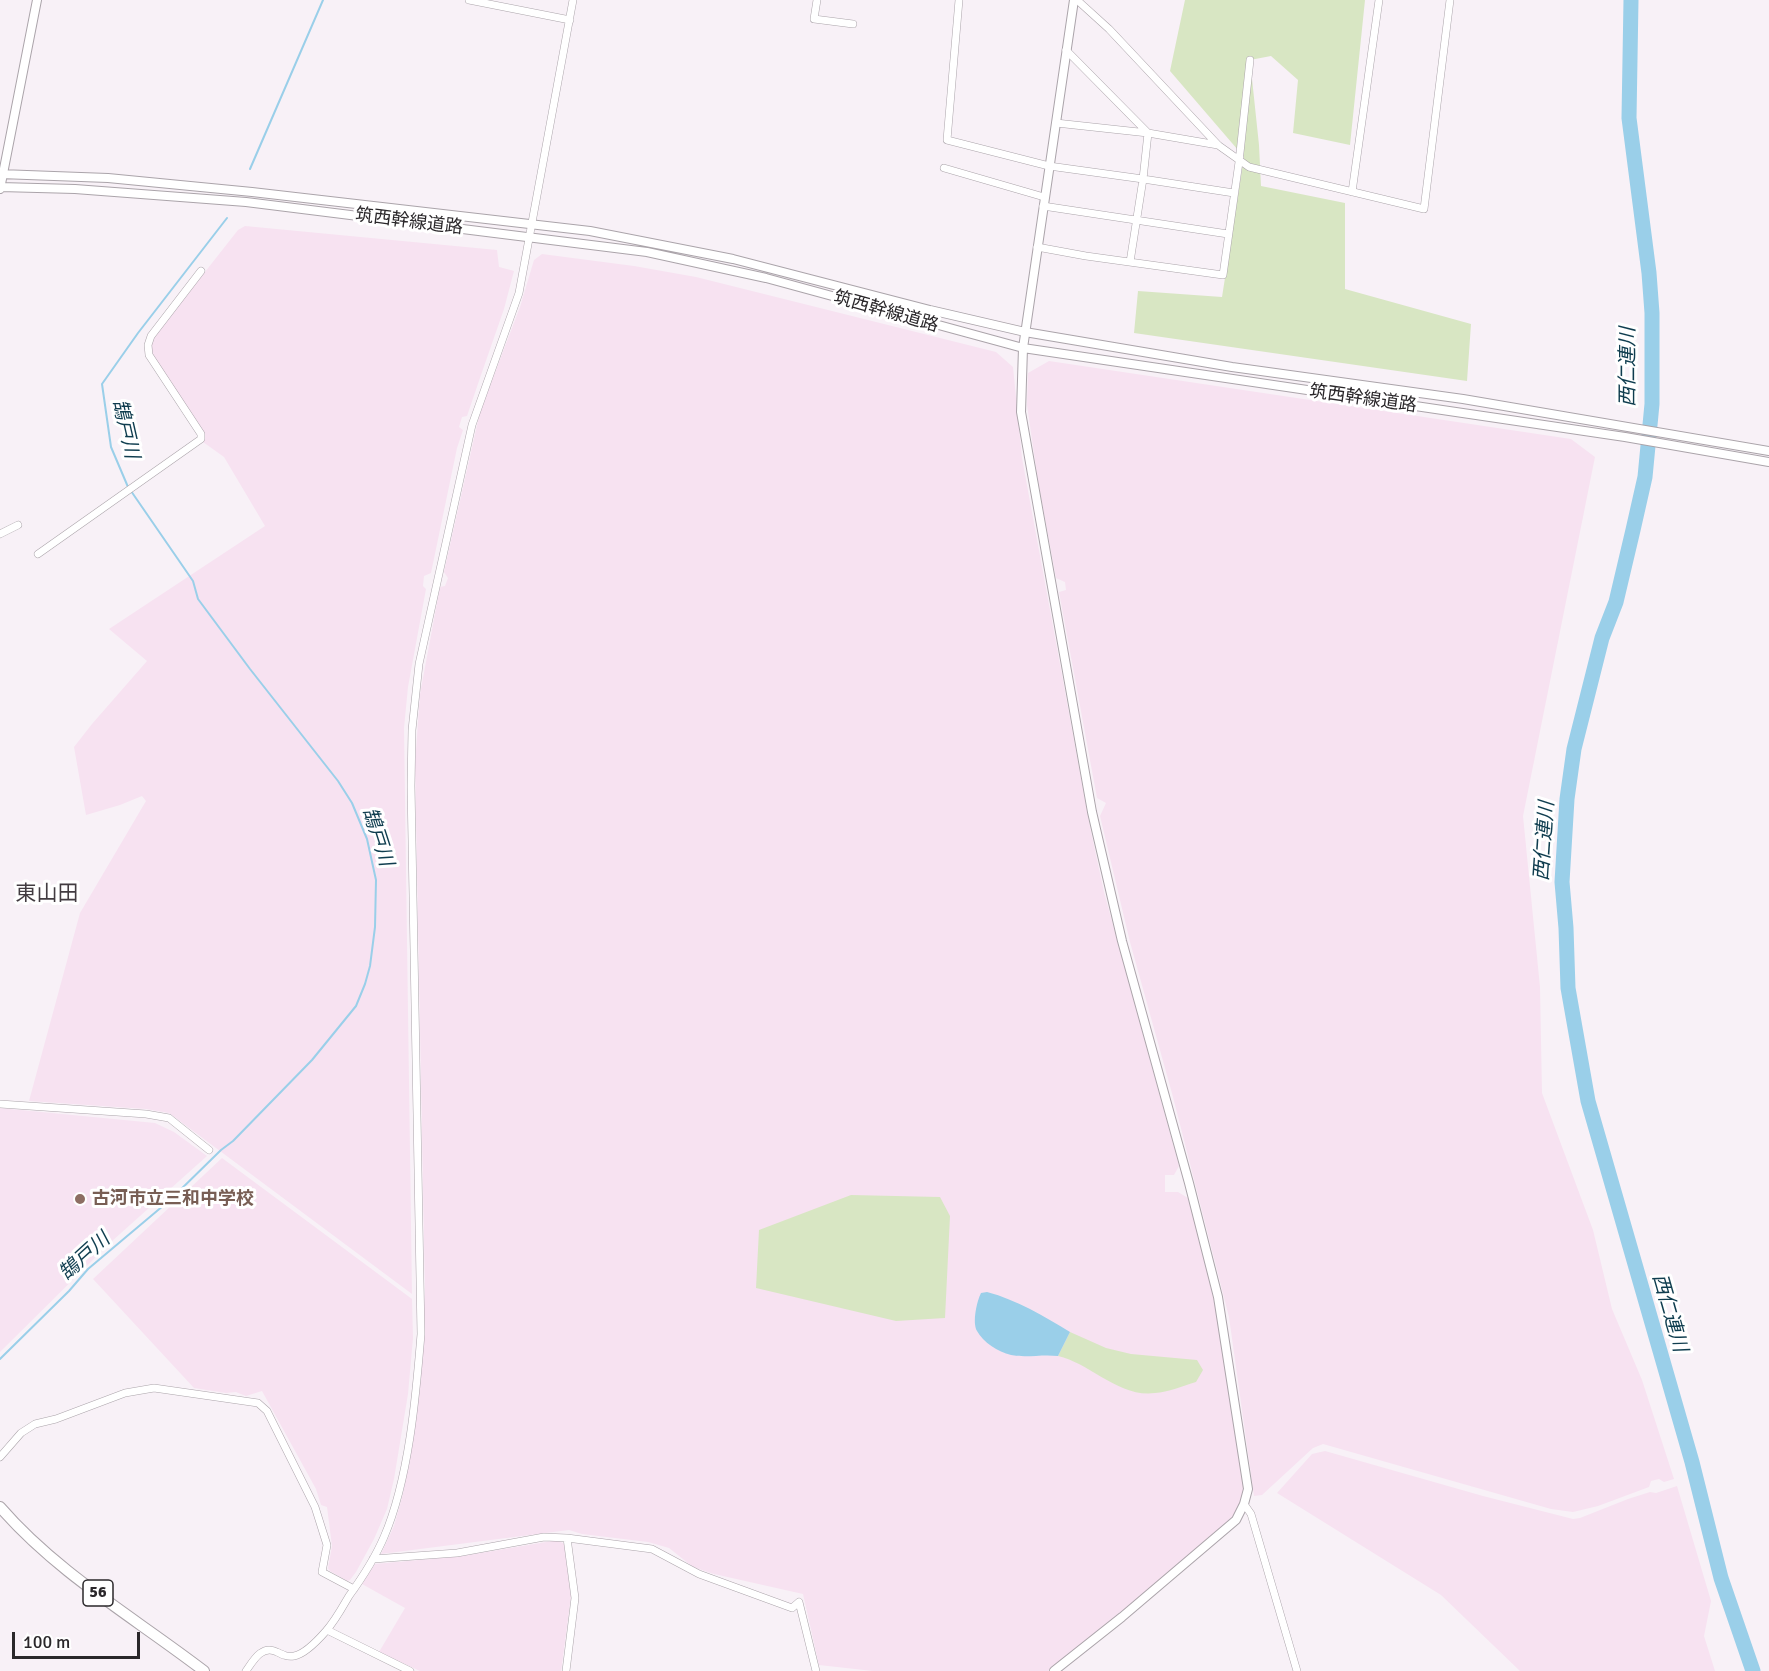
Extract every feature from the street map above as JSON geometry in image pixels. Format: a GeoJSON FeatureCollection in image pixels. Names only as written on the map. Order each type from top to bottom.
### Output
{"type":"FeatureCollection","features":[{"type":"Feature","properties":{"kind":"main road","name":"56"},"geometry":{"type":"LineString","coordinates":[[0,1507],[65,1569],[204,1671]]}},
{"type":"Feature","properties":{"kind":"street"},"geometry":{"type":"LineString","coordinates":[[0,188],[37,0]]}},
{"type":"Feature","properties":{"kind":"street"},"geometry":{"type":"LineString","coordinates":[[469,0],[570,20]]}},
{"type":"Feature","properties":{"kind":"street"},"geometry":{"type":"LineString","coordinates":[[246,1671],[256,1656],[264,1650],[274,1650],[283,1656],[295,1656],[301,1654],[327,1630],[373,1559],[384,1537],[397,1500],[413,1406],[421,1334],[411,786],[416,685],[468,439],[516,303],[573,0]]}},
{"type":"Feature","properties":{"kind":"street"},"geometry":{"type":"LineString","coordinates":[[817,0],[814,19],[853,24]]}},
{"type":"Feature","properties":{"kind":"street"},"geometry":{"type":"LineString","coordinates":[[959,0],[947,140],[1049,166],[1234,193]]}},
{"type":"Feature","properties":{"kind":"street"},"geometry":{"type":"LineString","coordinates":[[1054,1671],[1122,1617],[1236,1520],[1248,1489],[1218,1297],[1190,1183],[1122,941],[1084,767],[1024,437],[1020,391],[1023,348],[1075,0]]}},
{"type":"Feature","properties":{"kind":"street"},"geometry":{"type":"LineString","coordinates":[[1075,0],[1140,61],[1218,145],[1239,162],[1249,167],[1424,209],[1450,0]]}},
{"type":"Feature","properties":{"kind":"street"},"geometry":{"type":"LineString","coordinates":[[1352,192],[1379,0]]}},
{"type":"Feature","properties":{"kind":"street"},"geometry":{"type":"LineString","coordinates":[[1066,50],[1148,133]]}},
{"type":"Feature","properties":{"kind":"street"},"geometry":{"type":"LineString","coordinates":[[1037,247],[1223,275],[1250,60]]}},
{"type":"Feature","properties":{"kind":"street"},"geometry":{"type":"LineString","coordinates":[[1056,123],[1148,133],[1218,145]]}},
{"type":"Feature","properties":{"kind":"street"},"geometry":{"type":"LineString","coordinates":[[1130,262],[1148,133]]}},
{"type":"Feature","properties":{"kind":"street"},"geometry":{"type":"LineString","coordinates":[[945,168],[1044,202],[1136,220],[1228,234]]}},
{"type":"Feature","properties":{"kind":"street","name":"筑西幹線道路"},"geometry":{"type":"LineString","coordinates":[[2,174],[108,178],[532,223],[630,238],[722,256],[941,313],[1025,332],[1232,367],[1463,399],[1769,451]]}},
{"type":"Feature","properties":{"kind":"street","name":"筑西幹線道路"},"geometry":{"type":"LineString","coordinates":[[0,188],[105,191],[246,202],[647,252],[766,278],[1023,348],[1625,437],[1769,462]]}},
{"type":"Feature","properties":{"kind":"street"},"geometry":{"type":"LineString","coordinates":[[38,554],[201,439],[201,434],[149,355],[148,345],[158,325],[201,271]]}},
{"type":"Feature","properties":{"kind":"street"},"geometry":{"type":"LineString","coordinates":[[0,534],[18,525]]}},
{"type":"Feature","properties":{"kind":"street"},"geometry":{"type":"LineString","coordinates":[[0,1104],[146,1114],[169,1118],[209,1150]]}},
{"type":"Feature","properties":{"kind":"street"},"geometry":{"type":"LineString","coordinates":[[0,1457],[21,1433],[34,1424],[56,1419],[131,1392],[154,1388],[258,1403],[267,1411],[315,1507],[327,1545],[322,1572],[354,1589]]}},
{"type":"Feature","properties":{"kind":"street"},"geometry":{"type":"LineString","coordinates":[[1244,1504],[1251,1514],[1297,1671]]}},
{"type":"Feature","properties":{"kind":"street"},"geometry":{"type":"LineString","coordinates":[[373,1559],[457,1553],[544,1537],[652,1549],[699,1574],[792,1608],[799,1602],[816,1671]]}},
{"type":"Feature","properties":{"kind":"street"},"geometry":{"type":"LineString","coordinates":[[566,1671],[575,1598],[567,1538]]}},
{"type":"Feature","properties":{"kind":"street"},"geometry":{"type":"LineString","coordinates":[[327,1630],[410,1671]]}},
{"type":"Feature","properties":{"kind":"shaded area"},"geometry":{"type":"Polygon","coordinates":[[[245,226],[497,250],[499,267],[514,271],[504,309],[467,416],[462,417],[459,427],[463,430],[457,448],[431,573],[424,576],[423,586],[426,589],[408,687],[404,728],[412,1294],[169,1113],[146,1109],[29,1101],[80,913],[146,801],[142,796],[86,815],[74,747],[147,661],[109,629],[265,526],[224,457],[203,442],[204,433],[152,356],[150,349],[153,338],[238,230],[245,226]]]}},
{"type":"Feature","properties":{"kind":"shaded area"},"geometry":{"type":"Polygon","coordinates":[[[542,254],[696,277],[996,352],[1013,367],[1022,458],[1090,827],[1104,892],[1179,1166],[1174,1175],[1165,1175],[1165,1192],[1178,1192],[1188,1198],[1216,1310],[1244,1483],[1238,1510],[1225,1527],[1048,1671],[873,1671],[819,1665],[803,1594],[693,1567],[669,1548],[648,1542],[582,1534],[569,1530],[381,1554],[394,1526],[403,1494],[420,1384],[425,1292],[415,765],[420,694],[440,587],[445,586],[448,578],[444,572],[480,412],[520,307],[534,260],[542,254]]]}},
{"type":"Feature","properties":{"kind":"shaded area"},"geometry":{"type":"Polygon","coordinates":[[[1049,361],[1571,439],[1595,457],[1523,816],[1540,987],[1542,1093],[1593,1230],[1612,1309],[1642,1380],[1674,1479],[1664,1482],[1659,1479],[1651,1481],[1649,1487],[1598,1506],[1573,1512],[1551,1509],[1323,1444],[1313,1448],[1262,1495],[1254,1496],[1229,1317],[1173,1097],[1130,942],[1100,816],[1106,803],[1097,798],[1059,592],[1066,590],[1065,582],[1056,578],[1038,481],[1027,405],[1028,373],[1049,361]]]}},
{"type":"Feature","properties":{"kind":"shaded area","name":"古河市立三和中学校"},"geometry":{"type":"Polygon","coordinates":[[[0,1108],[155,1123],[174,1132],[207,1156],[111,1242],[0,1352],[0,1108]]]}},
{"type":"Feature","properties":{"kind":"shaded area"},"geometry":{"type":"Polygon","coordinates":[[[222,1158],[412,1299],[413,1338],[408,1394],[394,1479],[387,1509],[374,1539],[356,1572],[347,1581],[328,1568],[332,1546],[327,1507],[321,1505],[316,1489],[262,1391],[246,1396],[236,1392],[226,1393],[194,1388],[93,1279],[222,1158]]]}},
{"type":"Feature","properties":{"kind":"shaded area"},"geometry":{"type":"Polygon","coordinates":[[[1325,1451],[1573,1519],[1650,1492],[1656,1493],[1677,1486],[1711,1601],[1704,1636],[1715,1671],[1520,1671],[1441,1595],[1277,1493],[1312,1454],[1325,1451]]]}},
{"type":"Feature","properties":{"kind":"shaded area"},"geometry":{"type":"Polygon","coordinates":[[[558,1540],[564,1544],[571,1596],[561,1671],[420,1671],[379,1652],[405,1608],[362,1584],[375,1564],[463,1556],[558,1540]]]}},
{"type":"Feature","properties":{"kind":"green space"},"geometry":{"type":"Polygon","coordinates":[[[1185,0],[1365,0],[1350,145],[1293,133],[1298,80],[1271,56],[1250,60],[1261,186],[1345,203],[1345,289],[1471,324],[1467,381],[1134,333],[1138,291],[1222,297],[1244,157],[1170,71],[1185,0]]]}},
{"type":"Feature","properties":{"kind":"green space"},"geometry":{"type":"Polygon","coordinates":[[[851,1195],[940,1197],[950,1216],[945,1318],[896,1321],[756,1288],[759,1230],[851,1195]]]}},
{"type":"Feature","properties":{"kind":"green space"},"geometry":{"type":"Polygon","coordinates":[[[1070,1332],[1106,1348],[1131,1354],[1197,1360],[1203,1370],[1196,1382],[1170,1390],[1142,1393],[1129,1390],[1082,1365],[1058,1356],[1070,1332]]]}},
{"type":"Feature","properties":{"kind":"water"},"geometry":{"type":"Polygon","coordinates":[[[987,1292],[1020,1304],[1070,1332],[1058,1356],[1011,1355],[987,1343],[977,1331],[975,1322],[979,1297],[981,1293],[987,1292]]]}},
{"type":"Feature","properties":{"kind":"waterway","name":"鵠戸川"},"geometry":{"type":"LineString","coordinates":[[250,169],[323,0]]}},
{"type":"Feature","properties":{"kind":"waterway","name":"西仁連川"},"geometry":{"type":"LineString","coordinates":[[1631,0],[1629,118],[1649,273],[1652,313],[1652,404],[1645,477],[1616,602],[1602,638],[1574,749],[1567,799],[1562,882],[1568,988],[1588,1101],[1692,1462],[1721,1578],[1753,1671]]}},
{"type":"Feature","properties":{"kind":"waterway","name":"鵠戸川"},"geometry":{"type":"LineString","coordinates":[[128,487],[111,447],[102,384],[138,333],[227,218]]}},
{"type":"Feature","properties":{"kind":"waterway","name":"鵠戸川"},"geometry":{"type":"LineString","coordinates":[[0,1359],[88,1269],[170,1200],[233,1141],[312,1060],[356,1006],[370,966],[375,927],[376,880],[367,839],[352,803],[338,781],[198,599],[193,581],[131,491]]}},
{"type":"Feature","properties":{"kind":"place","name":"古河市立三和中学校"},"geometry":{"type":"Point","coordinates":[80,1199]}},
{"type":"Feature","properties":{"kind":"district","name":"東山田"},"geometry":{"type":"Point","coordinates":[47,894]}}]}
